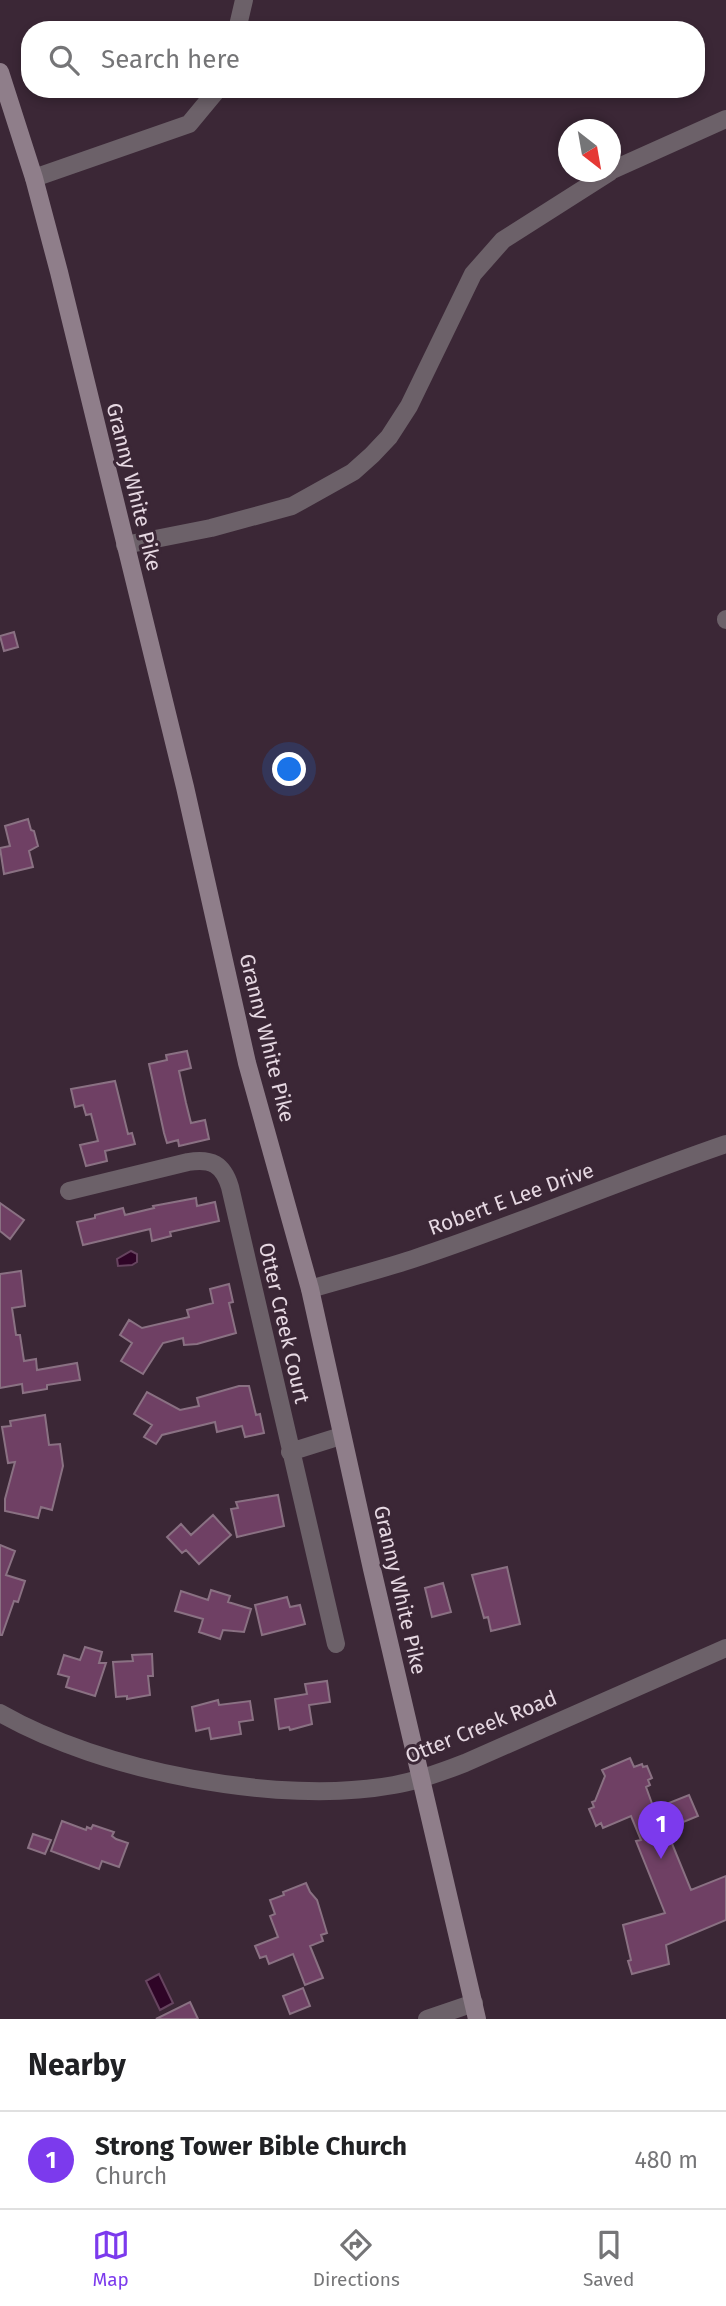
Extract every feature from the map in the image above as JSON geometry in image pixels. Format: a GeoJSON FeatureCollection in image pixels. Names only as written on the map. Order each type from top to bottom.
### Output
{"type":"FeatureCollection","features":[{"type":"Feature","properties":{"kind":"main road","name":"Granny White Pike"},"geometry":{"type":"LineString","coordinates":[[0,72],[34,178],[185,787],[247,1063],[310,1289],[341,1436],[476,2011]]}},
{"type":"Feature","properties":{"kind":"street"},"geometry":{"type":"LineString","coordinates":[[239,21],[244,0]]}},
{"type":"Feature","properties":{"kind":"street"},"geometry":{"type":"LineString","coordinates":[[34,178],[189,124],[211,98]]}},
{"type":"Feature","properties":{"kind":"street"},"geometry":{"type":"LineString","coordinates":[[621,166],[726,119]]}},
{"type":"Feature","properties":{"kind":"street"},"geometry":{"type":"LineString","coordinates":[[125,545],[211,528],[292,506],[353,472],[388,437],[409,406],[473,274],[503,240],[593,182]]}},
{"type":"Feature","properties":{"kind":"street","name":"Robert E Lee Drive"},"geometry":{"type":"LineString","coordinates":[[310,1289],[415,1259],[646,1171],[726,1144]]}},
{"type":"Feature","properties":{"kind":"street","name":"Otter Creek Court"},"geometry":{"type":"LineString","coordinates":[[69,1191],[188,1161],[208,1160],[222,1169],[230,1187],[336,1644]]}},
{"type":"Feature","properties":{"kind":"street"},"geometry":{"type":"LineString","coordinates":[[290,1452],[341,1436]]}},
{"type":"Feature","properties":{"kind":"street","name":"Otter Creek Road"},"geometry":{"type":"LineString","coordinates":[[0,1713],[85,1751],[169,1773],[223,1783],[270,1788],[338,1790],[397,1785],[439,1773],[491,1752],[726,1648]]}},
{"type":"Feature","properties":{"kind":"street"},"geometry":{"type":"LineString","coordinates":[[426,2019],[476,2011]]}},
{"type":"Feature","properties":{"kind":"shaded area"},"geometry":{"type":"Polygon","coordinates":[[[131,1251],[137,1254],[137,1262],[118,1266],[117,1259],[131,1251]]]}},
{"type":"Feature","properties":{"kind":"shaded area"},"geometry":{"type":"Polygon","coordinates":[[[159,1974],[173,2003],[160,2010],[146,1981],[159,1974]]]}},
{"type":"Feature","properties":{"kind":"building"},"geometry":{"type":"Polygon","coordinates":[[[14,632],[18,647],[4,651],[0,636],[14,632]]]}},
{"type":"Feature","properties":{"kind":"building"},"geometry":{"type":"Polygon","coordinates":[[[28,819],[38,846],[29,851],[33,867],[4,874],[0,848],[10,846],[5,826],[28,819]]]}},
{"type":"Feature","properties":{"kind":"building"},"geometry":{"type":"Polygon","coordinates":[[[187,1051],[191,1068],[179,1071],[191,1123],[205,1120],[209,1139],[179,1146],[178,1140],[167,1143],[149,1064],[167,1060],[166,1055],[187,1051]]]}},
{"type":"Feature","properties":{"kind":"building"},"geometry":{"type":"Polygon","coordinates":[[[115,1081],[128,1134],[132,1133],[135,1144],[105,1151],[107,1161],[86,1166],[80,1145],[98,1141],[91,1114],[86,1115],[83,1105],[75,1107],[71,1089],[115,1081]]]}},
{"type":"Feature","properties":{"kind":"building"},"geometry":{"type":"Polygon","coordinates":[[[196,1198],[197,1206],[215,1202],[219,1221],[170,1232],[171,1236],[152,1241],[150,1229],[83,1245],[77,1222],[123,1208],[125,1215],[154,1208],[153,1206],[196,1198]]]}},
{"type":"Feature","properties":{"kind":"building"},"geometry":{"type":"Polygon","coordinates":[[[0,1203],[24,1220],[10,1239],[0,1231],[0,1203]]]}},
{"type":"Feature","properties":{"kind":"building"},"geometry":{"type":"Polygon","coordinates":[[[21,1271],[25,1306],[12,1308],[24,1361],[36,1359],[37,1370],[77,1363],[80,1380],[47,1385],[47,1389],[23,1393],[22,1384],[0,1388],[0,1274],[21,1271]]]}},
{"type":"Feature","properties":{"kind":"building"},"geometry":{"type":"Polygon","coordinates":[[[229,1284],[233,1302],[229,1303],[236,1333],[197,1344],[184,1345],[183,1338],[163,1343],[143,1374],[121,1361],[132,1343],[120,1335],[129,1320],[142,1328],[189,1317],[187,1310],[213,1303],[210,1289],[229,1284]]]}},
{"type":"Feature","properties":{"kind":"building"},"geometry":{"type":"Polygon","coordinates":[[[239,1386],[249,1386],[256,1415],[260,1414],[264,1433],[245,1437],[242,1426],[217,1432],[215,1422],[162,1435],[156,1444],[144,1437],[152,1425],[134,1414],[147,1392],[180,1410],[199,1406],[197,1398],[239,1386]]]}},
{"type":"Feature","properties":{"kind":"building"},"geometry":{"type":"Polygon","coordinates":[[[45,1415],[49,1445],[60,1444],[63,1466],[52,1510],[41,1507],[38,1518],[5,1511],[5,1499],[15,1462],[8,1463],[2,1427],[11,1426],[10,1421],[45,1415]]]}},
{"type":"Feature","properties":{"kind":"building"},"geometry":{"type":"Polygon","coordinates":[[[278,1495],[284,1526],[237,1537],[231,1509],[238,1508],[236,1502],[278,1495]]]}},
{"type":"Feature","properties":{"kind":"building"},"geometry":{"type":"Polygon","coordinates":[[[213,1515],[231,1535],[199,1564],[186,1550],[182,1553],[167,1537],[181,1524],[191,1535],[213,1515]]]}},
{"type":"Feature","properties":{"kind":"building"},"geometry":{"type":"Polygon","coordinates":[[[0,1545],[15,1551],[6,1575],[25,1581],[18,1602],[14,1601],[2,1635],[0,1635],[0,1545]]]}},
{"type":"Feature","properties":{"kind":"building"},"geometry":{"type":"Polygon","coordinates":[[[507,1567],[520,1624],[491,1631],[488,1617],[484,1618],[472,1575],[507,1567]]]}},
{"type":"Feature","properties":{"kind":"building"},"geometry":{"type":"Polygon","coordinates":[[[443,1583],[451,1612],[432,1617],[425,1588],[443,1583]]]}},
{"type":"Feature","properties":{"kind":"building"},"geometry":{"type":"Polygon","coordinates":[[[211,1590],[230,1596],[228,1602],[251,1609],[244,1632],[223,1630],[220,1639],[199,1632],[203,1619],[175,1611],[181,1591],[208,1600],[211,1590]]]}},
{"type":"Feature","properties":{"kind":"building"},"geometry":{"type":"Polygon","coordinates":[[[287,1597],[290,1607],[300,1605],[305,1624],[262,1635],[255,1605],[287,1597]]]}},
{"type":"Feature","properties":{"kind":"building"},"geometry":{"type":"Polygon","coordinates":[[[85,1647],[102,1652],[99,1663],[106,1663],[95,1696],[66,1687],[69,1677],[58,1674],[64,1655],[80,1660],[85,1647]]]}},
{"type":"Feature","properties":{"kind":"building"},"geometry":{"type":"Polygon","coordinates":[[[152,1654],[153,1676],[148,1676],[150,1695],[127,1699],[127,1696],[116,1697],[113,1662],[133,1661],[132,1655],[152,1654]]]}},
{"type":"Feature","properties":{"kind":"building"},"geometry":{"type":"Polygon","coordinates":[[[327,1681],[330,1702],[309,1705],[312,1724],[290,1730],[289,1727],[279,1729],[275,1699],[307,1694],[305,1684],[327,1681]]]}},
{"type":"Feature","properties":{"kind":"building"},"geometry":{"type":"Polygon","coordinates":[[[218,1700],[219,1705],[250,1701],[253,1720],[239,1722],[241,1734],[211,1739],[209,1728],[196,1731],[192,1707],[218,1700]]]}},
{"type":"Feature","properties":{"kind":"building"},"geometry":{"type":"Polygon","coordinates":[[[630,1758],[634,1767],[642,1764],[643,1767],[647,1766],[652,1778],[648,1780],[650,1785],[646,1787],[654,1809],[689,1795],[698,1816],[666,1829],[691,1890],[726,1876],[726,1920],[666,1945],[669,1964],[632,1974],[623,1925],[665,1913],[636,1841],[641,1840],[631,1816],[603,1828],[601,1823],[596,1826],[589,1809],[594,1807],[592,1802],[595,1801],[605,1776],[602,1770],[630,1758]]]}},
{"type":"Feature","properties":{"kind":"building"},"geometry":{"type":"Polygon","coordinates":[[[62,1821],[86,1830],[93,1825],[114,1832],[112,1836],[128,1843],[119,1867],[102,1861],[99,1869],[51,1851],[62,1821]]]}},
{"type":"Feature","properties":{"kind":"building"},"geometry":{"type":"Polygon","coordinates":[[[33,1834],[51,1840],[45,1854],[28,1848],[33,1834]]]}},
{"type":"Feature","properties":{"kind":"building"},"geometry":{"type":"Polygon","coordinates":[[[306,1883],[317,1900],[327,1933],[321,1935],[323,1941],[310,1946],[323,1978],[305,1985],[293,1954],[269,1964],[266,1956],[260,1958],[255,1946],[278,1937],[270,1916],[275,1914],[270,1900],[306,1883]]]}},
{"type":"Feature","properties":{"kind":"building"},"geometry":{"type":"Polygon","coordinates":[[[303,1988],[310,2006],[290,2014],[283,1996],[303,1988]]]}},
{"type":"Feature","properties":{"kind":"building"},"geometry":{"type":"Polygon","coordinates":[[[190,2002],[198,2019],[156,2019],[190,2002]]]}},
{"type":"Feature","properties":{"kind":"place","name":"Strong Tower Bible Church"},"geometry":{"type":"Point","coordinates":[661,1859]}}]}
